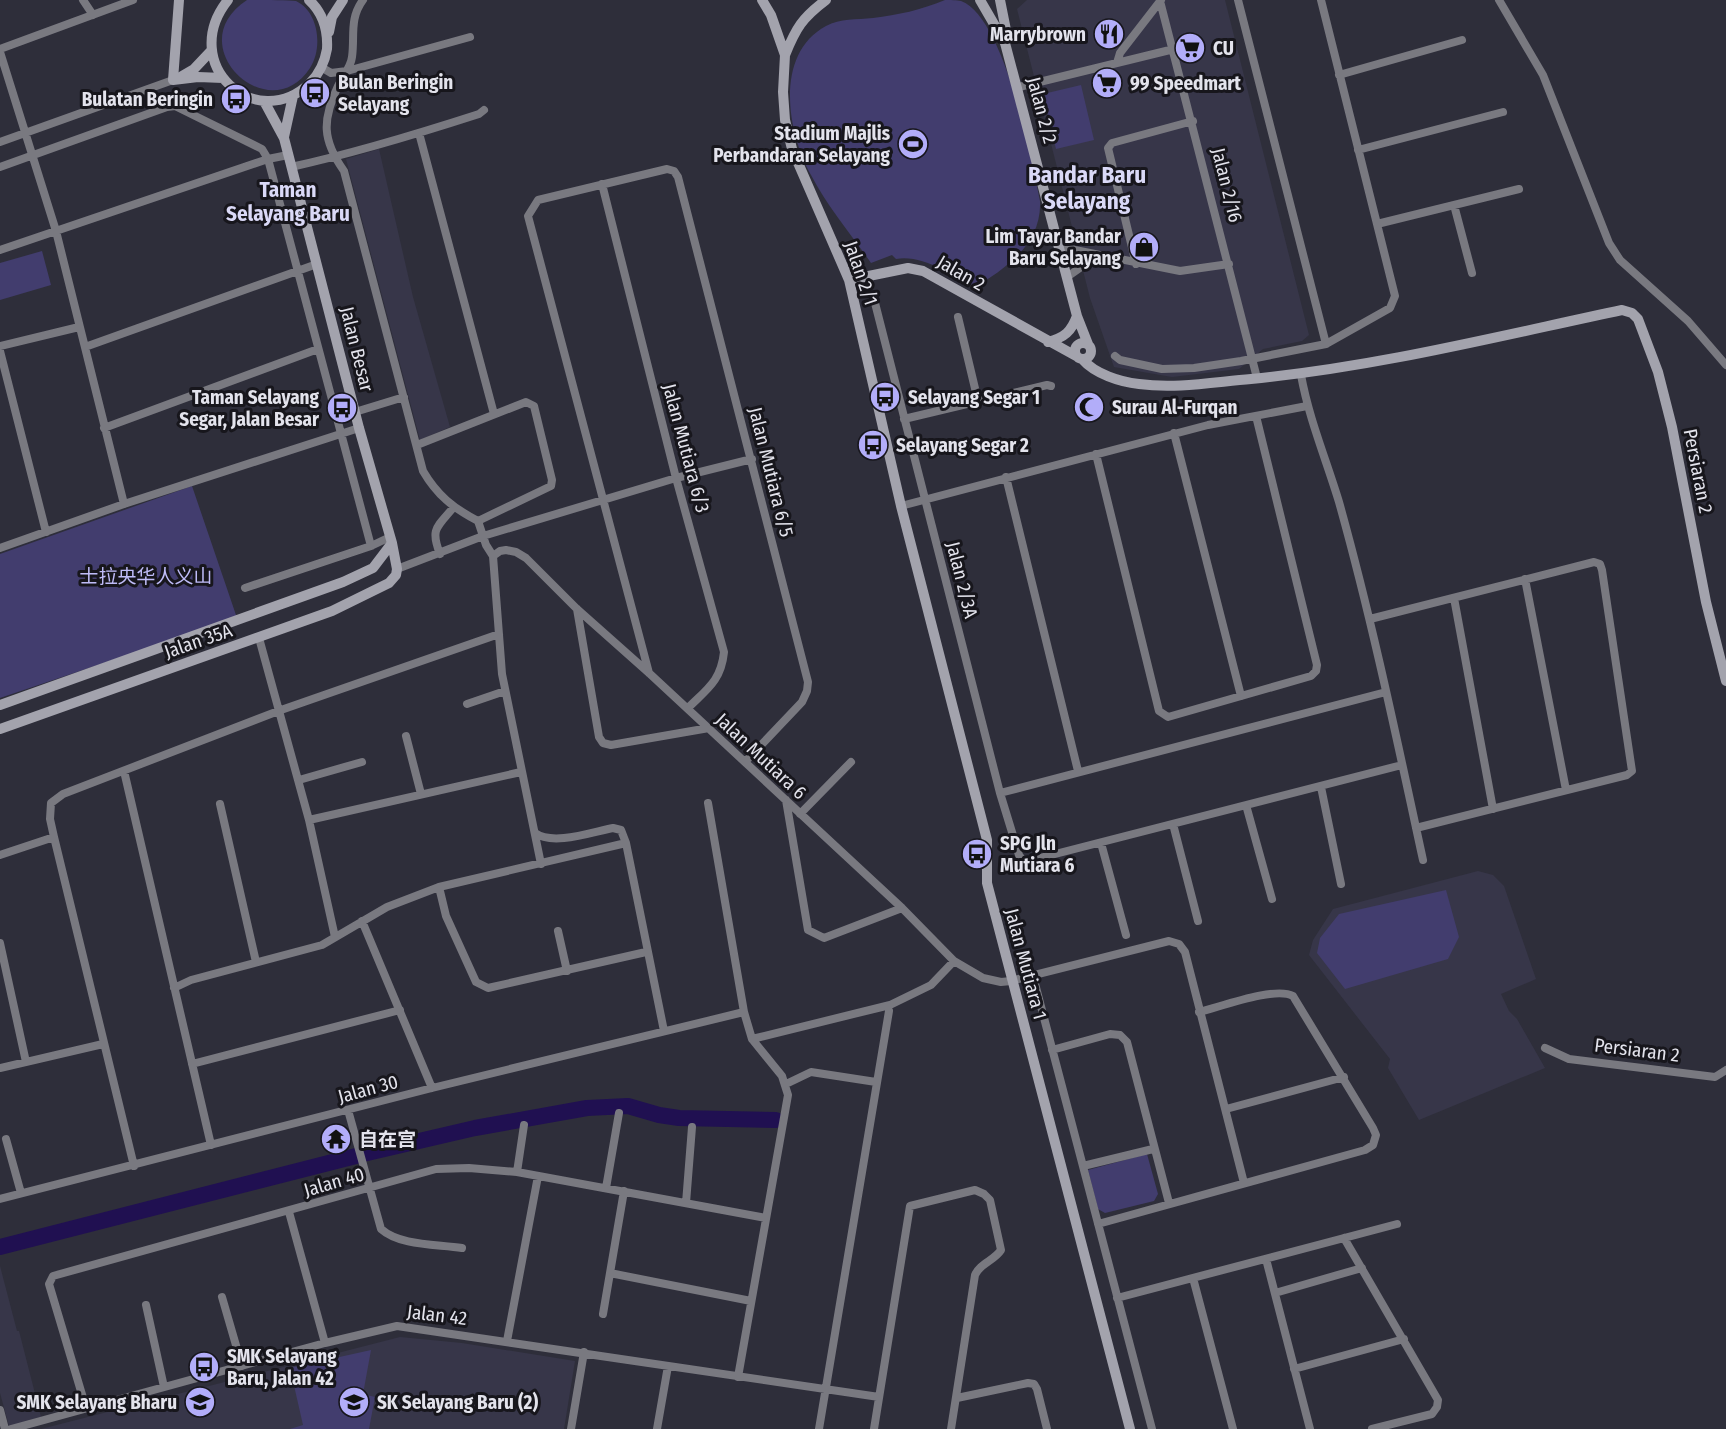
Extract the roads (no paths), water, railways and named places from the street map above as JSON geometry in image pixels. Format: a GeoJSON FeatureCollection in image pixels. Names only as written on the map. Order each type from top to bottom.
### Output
{"type":"FeatureCollection","features":[{"type":"Feature","properties":{"kind":"street"},"geometry":{"type":"LineString","coordinates":[[83,0],[93,15]]}},
{"type":"Feature","properties":{"kind":"street"},"geometry":{"type":"LineString","coordinates":[[124,504],[56,231],[0,50],[133,0]]}},
{"type":"Feature","properties":{"kind":"street"},"geometry":{"type":"LineString","coordinates":[[173,80],[179,0]]}},
{"type":"Feature","properties":{"kind":"street"},"geometry":{"type":"LineString","coordinates":[[228,0],[213,23],[211,51],[215,65],[234,89],[248,97],[279,100],[293,96],[314,79],[326,53],[332,17],[343,0]]}},
{"type":"Feature","properties":{"kind":"street"},"geometry":{"type":"LineString","coordinates":[[309,0],[324,21],[327,38]]}},
{"type":"Feature","properties":{"kind":"street"},"geometry":{"type":"LineString","coordinates":[[363,0],[356,9],[352,29],[352,57],[327,115],[330,149],[344,171],[423,471],[437,492],[453,508],[478,521],[493,556],[505,691],[541,864]]}},
{"type":"Feature","properties":{"kind":"street","name":"Jalan 2/1"},"geometry":{"type":"LineString","coordinates":[[762,0],[771,15],[785,55]]}},
{"type":"Feature","properties":{"kind":"street","name":"Jalan 2/1"},"geometry":{"type":"LineString","coordinates":[[826,0],[806,15],[798,25],[785,55],[785,120],[792,149],[849,279],[901,506]]}},
{"type":"Feature","properties":{"kind":"street"},"geometry":{"type":"LineString","coordinates":[[970,0],[1006,43]]}},
{"type":"Feature","properties":{"kind":"street","name":"Jalan 2/2"},"geometry":{"type":"LineString","coordinates":[[980,0],[1006,43],[1019,87],[1077,316],[1083,350]]}},
{"type":"Feature","properties":{"kind":"street"},"geometry":{"type":"LineString","coordinates":[[1000,0],[1006,43]]}},
{"type":"Feature","properties":{"kind":"street"},"geometry":{"type":"LineString","coordinates":[[1238,0],[1326,344]]}},
{"type":"Feature","properties":{"kind":"street"},"geometry":{"type":"LineString","coordinates":[[1115,356],[1120,360],[1162,369],[1194,368],[1252,358],[1326,344],[1393,304],[1395,296],[1321,0]]}},
{"type":"Feature","properties":{"kind":"street"},"geometry":{"type":"LineString","coordinates":[[1499,0],[1543,75],[1609,243],[1620,260],[1688,320],[1726,365]]}},
{"type":"Feature","properties":{"kind":"street"},"geometry":{"type":"LineString","coordinates":[[1117,63],[1120,53],[1161,1]]}},
{"type":"Feature","properties":{"kind":"street","name":"Jalan 2/16"},"geometry":{"type":"LineString","coordinates":[[1161,1],[1257,378]]}},
{"type":"Feature","properties":{"kind":"street"},"geometry":{"type":"LineString","coordinates":[[321,67],[331,73],[347,71],[470,37]]}},
{"type":"Feature","properties":{"kind":"street"},"geometry":{"type":"LineString","coordinates":[[1339,75],[1462,40]]}},
{"type":"Feature","properties":{"kind":"street"},"geometry":{"type":"LineString","coordinates":[[1019,87],[1174,49]]}},
{"type":"Feature","properties":{"kind":"street"},"geometry":{"type":"LineString","coordinates":[[0,142],[173,80],[194,69],[211,51]]}},
{"type":"Feature","properties":{"kind":"street"},"geometry":{"type":"LineString","coordinates":[[173,80],[223,78]]}},
{"type":"Feature","properties":{"kind":"street","name":"Jalan Besar"},"geometry":{"type":"LineString","coordinates":[[284,138],[293,96]]}},
{"type":"Feature","properties":{"kind":"street","name":"Jalan Besar"},"geometry":{"type":"LineString","coordinates":[[264,100],[284,138],[397,569]]}},
{"type":"Feature","properties":{"kind":"street"},"geometry":{"type":"LineString","coordinates":[[0,167],[175,106],[257,145],[268,159],[371,545]]}},
{"type":"Feature","properties":{"kind":"street"},"geometry":{"type":"LineString","coordinates":[[291,167],[335,158],[479,114],[484,110]]}},
{"type":"Feature","properties":{"kind":"street"},"geometry":{"type":"LineString","coordinates":[[1358,150],[1503,112]]}},
{"type":"Feature","properties":{"kind":"street"},"geometry":{"type":"LineString","coordinates":[[1136,264],[1108,148],[1112,143],[1193,121]]}},
{"type":"Feature","properties":{"kind":"street"},"geometry":{"type":"LineString","coordinates":[[419,133],[494,414]]}},
{"type":"Feature","properties":{"kind":"street"},"geometry":{"type":"LineString","coordinates":[[0,250],[268,159],[288,155]]}},
{"type":"Feature","properties":{"kind":"street","name":"Jalan Mutiara 6/5"},"geometry":{"type":"LineString","coordinates":[[602,184],[667,169],[674,171],[678,177],[808,682],[802,702],[745,762]]}},
{"type":"Feature","properties":{"kind":"street"},"geometry":{"type":"LineString","coordinates":[[602,184],[538,200],[528,216],[649,673]]}},
{"type":"Feature","properties":{"kind":"street","name":"Jalan Mutiara 6/3"},"geometry":{"type":"LineString","coordinates":[[602,184],[676,478],[724,652],[718,678],[688,709]]}},
{"type":"Feature","properties":{"kind":"street"},"geometry":{"type":"LineString","coordinates":[[1377,224],[1519,189]]}},
{"type":"Feature","properties":{"kind":"street"},"geometry":{"type":"LineString","coordinates":[[1454,205],[1472,273]]}},
{"type":"Feature","properties":{"kind":"street"},"geometry":{"type":"LineString","coordinates":[[1060,247],[1180,271],[1229,264]]}},
{"type":"Feature","properties":{"kind":"street"},"geometry":{"type":"LineString","coordinates":[[1067,276],[1084,265],[1106,258]]}},
{"type":"Feature","properties":{"kind":"street"},"geometry":{"type":"LineString","coordinates":[[85,347],[317,264]]}},
{"type":"Feature","properties":{"kind":"street","name":"Jalan 2"},"geometry":{"type":"LineString","coordinates":[[849,279],[908,268],[923,271],[1048,342],[1083,350]]}},
{"type":"Feature","properties":{"kind":"street","name":"Jalan 2/3A"},"geometry":{"type":"LineString","coordinates":[[875,303],[1000,793],[1019,855],[1024,862],[1101,843]]}},
{"type":"Feature","properties":{"kind":"street","name":"Persiaran 2"},"geometry":{"type":"LineString","coordinates":[[1301,375],[1352,367],[1622,310],[1632,313],[1638,319],[1658,372],[1672,427],[1706,602],[1726,681]]}},
{"type":"Feature","properties":{"kind":"street"},"geometry":{"type":"LineString","coordinates":[[1048,342],[1066,335],[1072,329],[1077,316]]}},
{"type":"Feature","properties":{"kind":"street"},"geometry":{"type":"LineString","coordinates":[[958,317],[978,401]]}},
{"type":"Feature","properties":{"kind":"street"},"geometry":{"type":"LineString","coordinates":[[46,532],[0,349],[79,327]]}},
{"type":"Feature","properties":{"kind":"street"},"geometry":{"type":"LineString","coordinates":[[104,428],[318,349]]}},
{"type":"Feature","properties":{"kind":"street"},"geometry":{"type":"LineString","coordinates":[[1083,350],[1090,368],[1140,384],[1191,385],[1301,375],[1307,406],[1339,503],[1370,619],[1423,860]]}},
{"type":"Feature","properties":{"kind":"street"},"geometry":{"type":"LineString","coordinates":[[904,419],[1051,386]]}},
{"type":"Feature","properties":{"kind":"street"},"geometry":{"type":"LineString","coordinates":[[355,412],[404,397]]}},
{"type":"Feature","properties":{"kind":"street"},"geometry":{"type":"LineString","coordinates":[[416,445],[531,402],[552,480],[551,486],[478,521]]}},
{"type":"Feature","properties":{"kind":"street"},"geometry":{"type":"LineString","coordinates":[[901,506],[1174,433],[1307,406]]}},
{"type":"Feature","properties":{"kind":"street"},"geometry":{"type":"LineString","coordinates":[[1096,454],[1159,711],[1162,716],[1168,717],[1311,676],[1316,671],[1317,665],[1256,416]]}},
{"type":"Feature","properties":{"kind":"street"},"geometry":{"type":"LineString","coordinates":[[0,548],[124,504],[359,428]]}},
{"type":"Feature","properties":{"kind":"street"},"geometry":{"type":"LineString","coordinates":[[1174,433],[1241,696]]}},
{"type":"Feature","properties":{"kind":"street"},"geometry":{"type":"LineString","coordinates":[[397,569],[483,536],[752,458]]}},
{"type":"Feature","properties":{"kind":"street"},"geometry":{"type":"LineString","coordinates":[[1006,477],[1078,771]]}},
{"type":"Feature","properties":{"kind":"street","name":"Jalan Mutiara 1"},"geometry":{"type":"LineString","coordinates":[[901,506],[987,840],[987,883],[1130,1429]]}},
{"type":"Feature","properties":{"kind":"street"},"geometry":{"type":"LineString","coordinates":[[440,554],[433,536],[435,529],[453,508]]}},
{"type":"Feature","properties":{"kind":"street"},"geometry":{"type":"LineString","coordinates":[[245,588],[391,540]]}},
{"type":"Feature","properties":{"kind":"street","name":"Jalan 35A"},"geometry":{"type":"LineString","coordinates":[[0,705],[343,582],[373,568],[391,540]]}},
{"type":"Feature","properties":{"kind":"street","name":"Jalan Mutiara 6"},"geometry":{"type":"LineString","coordinates":[[493,556],[500,551],[516,551],[526,558],[577,610],[709,728],[902,908],[954,961],[983,978],[1001,982],[1012,981]]}},
{"type":"Feature","properties":{"kind":"street"},"geometry":{"type":"LineString","coordinates":[[1370,619],[1594,562],[1600,564],[1602,570],[1632,771],[1627,775],[1416,828]]}},
{"type":"Feature","properties":{"kind":"street","name":"Jalan 35A"},"geometry":{"type":"LineString","coordinates":[[0,729],[332,611],[382,587],[393,579],[397,569]]}},
{"type":"Feature","properties":{"kind":"street"},"geometry":{"type":"LineString","coordinates":[[1525,579],[1566,790]]}},
{"type":"Feature","properties":{"kind":"street"},"geometry":{"type":"LineString","coordinates":[[1454,598],[1493,809]]}},
{"type":"Feature","properties":{"kind":"street"},"geometry":{"type":"LineString","coordinates":[[577,610],[599,737],[603,743],[611,745],[709,728]]}},
{"type":"Feature","properties":{"kind":"street"},"geometry":{"type":"LineString","coordinates":[[134,1166],[54,837],[50,819],[51,803],[63,794],[281,710],[499,634]]}},
{"type":"Feature","properties":{"kind":"street"},"geometry":{"type":"LineString","coordinates":[[258,638],[281,710],[335,937]]}},
{"type":"Feature","properties":{"kind":"street"},"geometry":{"type":"LineString","coordinates":[[467,704],[505,691]]}},
{"type":"Feature","properties":{"kind":"street"},"geometry":{"type":"LineString","coordinates":[[1000,793],[1386,692]]}},
{"type":"Feature","properties":{"kind":"street"},"geometry":{"type":"LineString","coordinates":[[406,736],[421,794]]}},
{"type":"Feature","properties":{"kind":"street"},"geometry":{"type":"LineString","coordinates":[[299,780],[362,762]]}},
{"type":"Feature","properties":{"kind":"street"},"geometry":{"type":"LineString","coordinates":[[800,814],[851,762]]}},
{"type":"Feature","properties":{"kind":"street"},"geometry":{"type":"LineString","coordinates":[[1126,935],[1101,843],[1402,765]]}},
{"type":"Feature","properties":{"kind":"street"},"geometry":{"type":"LineString","coordinates":[[124,771],[211,1145]]}},
{"type":"Feature","properties":{"kind":"street"},"geometry":{"type":"LineString","coordinates":[[309,820],[521,772]]}},
{"type":"Feature","properties":{"kind":"street"},"geometry":{"type":"LineString","coordinates":[[1321,787],[1342,884]]}},
{"type":"Feature","properties":{"kind":"street"},"geometry":{"type":"LineString","coordinates":[[786,800],[808,930],[824,938],[902,908]]}},
{"type":"Feature","properties":{"kind":"street"},"geometry":{"type":"LineString","coordinates":[[708,803],[751,1039],[786,1084],[788,1095],[738,1377]]}},
{"type":"Feature","properties":{"kind":"street"},"geometry":{"type":"LineString","coordinates":[[220,804],[256,962]]}},
{"type":"Feature","properties":{"kind":"street"},"geometry":{"type":"LineString","coordinates":[[1246,805],[1272,899]]}},
{"type":"Feature","properties":{"kind":"street"},"geometry":{"type":"LineString","coordinates":[[1173,824],[1198,921]]}},
{"type":"Feature","properties":{"kind":"street"},"geometry":{"type":"LineString","coordinates":[[535,833],[541,838],[552,840],[613,828],[621,830],[626,843],[664,1031]]}},
{"type":"Feature","properties":{"kind":"street"},"geometry":{"type":"LineString","coordinates":[[0,855],[54,837]]}},
{"type":"Feature","properties":{"kind":"street"},"geometry":{"type":"LineString","coordinates":[[174,988],[191,980],[322,945],[387,907],[439,887],[626,843]]}},
{"type":"Feature","properties":{"kind":"street"},"geometry":{"type":"LineString","coordinates":[[439,887],[446,916],[476,982],[481,986],[488,988],[646,952]]}},
{"type":"Feature","properties":{"kind":"street"},"geometry":{"type":"LineString","coordinates":[[362,921],[432,1087]]}},
{"type":"Feature","properties":{"kind":"street"},"geometry":{"type":"LineString","coordinates":[[558,931],[567,971]]}},
{"type":"Feature","properties":{"kind":"street"},"geometry":{"type":"LineString","coordinates":[[1012,981],[1169,941],[1181,946],[1185,952],[1244,1183]]}},
{"type":"Feature","properties":{"kind":"street"},"geometry":{"type":"LineString","coordinates":[[0,943],[26,1062]]}},
{"type":"Feature","properties":{"kind":"street"},"geometry":{"type":"LineString","coordinates":[[751,1039],[890,1005],[931,985],[954,961]]}},
{"type":"Feature","properties":{"kind":"street"},"geometry":{"type":"LineString","coordinates":[[1033,976],[1152,1429]]}},
{"type":"Feature","properties":{"kind":"street"},"geometry":{"type":"LineString","coordinates":[[1098,1224],[1370,1148],[1376,1135],[1295,998],[1285,993],[1272,994],[1199,1012]]}},
{"type":"Feature","properties":{"kind":"street"},"geometry":{"type":"LineString","coordinates":[[192,1064],[400,1010]]}},
{"type":"Feature","properties":{"kind":"street"},"geometry":{"type":"LineString","coordinates":[[820,1429],[889,1011]]}},
{"type":"Feature","properties":{"kind":"street","name":"Jalan 30"},"geometry":{"type":"LineString","coordinates":[[0,1199],[432,1087],[744,1012]]}},
{"type":"Feature","properties":{"kind":"street"},"geometry":{"type":"LineString","coordinates":[[1052,1050],[1110,1034],[1120,1035],[1127,1042],[1169,1203]]}},
{"type":"Feature","properties":{"kind":"street"},"geometry":{"type":"LineString","coordinates":[[0,1068],[103,1044]]}},
{"type":"Feature","properties":{"kind":"street","name":"Persiaran 2"},"geometry":{"type":"LineString","coordinates":[[1545,1048],[1569,1059],[1715,1077],[1726,1070]]}},
{"type":"Feature","properties":{"kind":"street"},"geometry":{"type":"LineString","coordinates":[[786,1084],[811,1072],[876,1082]]}},
{"type":"Feature","properties":{"kind":"street"},"geometry":{"type":"LineString","coordinates":[[1226,1109],[1344,1077]]}},
{"type":"Feature","properties":{"kind":"street"},"geometry":{"type":"LineString","coordinates":[[348,1110],[381,1229],[389,1236],[462,1248]]}},
{"type":"Feature","properties":{"kind":"street"},"geometry":{"type":"LineString","coordinates":[[606,1188],[619,1113]]}},
{"type":"Feature","properties":{"kind":"street"},"geometry":{"type":"LineString","coordinates":[[517,1172],[524,1125]]}},
{"type":"Feature","properties":{"kind":"street"},"geometry":{"type":"LineString","coordinates":[[686,1203],[692,1127]]}},
{"type":"Feature","properties":{"kind":"street"},"geometry":{"type":"LineString","coordinates":[[6,1139],[21,1193]]}},
{"type":"Feature","properties":{"kind":"street"},"geometry":{"type":"LineString","coordinates":[[1083,1166],[1153,1149]]}},
{"type":"Feature","properties":{"kind":"street","name":"Jalan 40"},"geometry":{"type":"LineString","coordinates":[[86,1408],[49,1284],[53,1276],[436,1169],[469,1168],[517,1172],[766,1218]]}},
{"type":"Feature","properties":{"kind":"street"},"geometry":{"type":"LineString","coordinates":[[507,1341],[538,1176]]}},
{"type":"Feature","properties":{"kind":"street"},"geometry":{"type":"LineString","coordinates":[[874,1429],[910,1206],[975,1190],[990,1200],[1001,1245],[998,1255],[978,1269],[975,1275],[951,1429]]}},
{"type":"Feature","properties":{"kind":"street"},"geometry":{"type":"LineString","coordinates":[[603,1314],[624,1191]]}},
{"type":"Feature","properties":{"kind":"street"},"geometry":{"type":"LineString","coordinates":[[289,1212],[325,1343]]}},
{"type":"Feature","properties":{"kind":"street"},"geometry":{"type":"LineString","coordinates":[[1117,1298],[1397,1224]]}},
{"type":"Feature","properties":{"kind":"street"},"geometry":{"type":"LineString","coordinates":[[1344,1238],[1437,1394],[1437,1407],[1432,1414],[1373,1429]]}},
{"type":"Feature","properties":{"kind":"street"},"geometry":{"type":"LineString","coordinates":[[1266,1259],[1310,1429]]}},
{"type":"Feature","properties":{"kind":"street"},"geometry":{"type":"LineString","coordinates":[[1275,1293],[1362,1268]]}},
{"type":"Feature","properties":{"kind":"street"},"geometry":{"type":"LineString","coordinates":[[610,1273],[751,1301]]}},
{"type":"Feature","properties":{"kind":"street"},"geometry":{"type":"LineString","coordinates":[[1193,1278],[1233,1429]]}},
{"type":"Feature","properties":{"kind":"street"},"geometry":{"type":"LineString","coordinates":[[222,1297],[242,1366]]}},
{"type":"Feature","properties":{"kind":"street"},"geometry":{"type":"LineString","coordinates":[[146,1305],[164,1387]]}},
{"type":"Feature","properties":{"kind":"street","name":"Jalan 42"},"geometry":{"type":"LineString","coordinates":[[11,1429],[397,1325],[879,1397]]}},
{"type":"Feature","properties":{"kind":"street"},"geometry":{"type":"LineString","coordinates":[[1294,1369],[1404,1339]]}},
{"type":"Feature","properties":{"kind":"street"},"geometry":{"type":"LineString","coordinates":[[572,1429],[584,1352]]}},
{"type":"Feature","properties":{"kind":"street"},"geometry":{"type":"LineString","coordinates":[[656,1429],[668,1366]]}},
{"type":"Feature","properties":{"kind":"street"},"geometry":{"type":"LineString","coordinates":[[957,1398],[1028,1382],[1037,1389],[1047,1429]]}},
{"type":"Feature","properties":{"kind":"street"},"geometry":{"type":"LineString","coordinates":[[0,1410],[5,1429]]}},
{"type":"Feature","properties":{"kind":"waterway"},"geometry":{"type":"LineString","coordinates":[[363,1154],[475,1128],[587,1108],[628,1106],[679,1118],[776,1120]]}},
{"type":"Feature","properties":{"kind":"waterway"},"geometry":{"type":"LineString","coordinates":[[0,1247],[360,1155]]}},
{"type":"Feature","properties":{"kind":"place","name":"Marrybrown"},"geometry":{"type":"Point","coordinates":[1109,34]}},
{"type":"Feature","properties":{"kind":"place","name":"CU"},"geometry":{"type":"Point","coordinates":[1190,48]}},
{"type":"Feature","properties":{"kind":"place","name":"99 Speedmart"},"geometry":{"type":"Point","coordinates":[1107,83]}},
{"type":"Feature","properties":{"kind":"place","name":"Bulan Beringin Selayang"},"geometry":{"type":"Point","coordinates":[315,93]}},
{"type":"Feature","properties":{"kind":"place","name":"Bulatan Beringin"},"geometry":{"type":"Point","coordinates":[236,99]}},
{"type":"Feature","properties":{"kind":"place","name":"Stadium Majlis Perbandaran Selayang"},"geometry":{"type":"Point","coordinates":[913,144]}},
{"type":"Feature","properties":{"kind":"place","name":"Lim Tayar Bandar Baru Selayang"},"geometry":{"type":"Point","coordinates":[1144,247]}},
{"type":"Feature","properties":{"kind":"place","name":"Selayang Segar 1"},"geometry":{"type":"Point","coordinates":[885,397]}},
{"type":"Feature","properties":{"kind":"place","name":"Surau Al-Furqan"},"geometry":{"type":"Point","coordinates":[1089,407]}},
{"type":"Feature","properties":{"kind":"place","name":"Taman Selayang Segar, Jalan Besar"},"geometry":{"type":"Point","coordinates":[342,408]}},
{"type":"Feature","properties":{"kind":"place","name":"Selayang Segar 2"},"geometry":{"type":"Point","coordinates":[873,445]}},
{"type":"Feature","properties":{"kind":"place","name":"SPG Jln Mutiara 6"},"geometry":{"type":"Point","coordinates":[977,854]}},
{"type":"Feature","properties":{"kind":"place","name":"自在宫"},"geometry":{"type":"Point","coordinates":[336,1139]}},
{"type":"Feature","properties":{"kind":"place","name":"SMK Selayang Baru, Jalan 42"},"geometry":{"type":"Point","coordinates":[204,1367]}},
{"type":"Feature","properties":{"kind":"place","name":"SMK Selayang Bharu"},"geometry":{"type":"Point","coordinates":[200,1402]}},
{"type":"Feature","properties":{"kind":"place","name":"SK Selayang Baru (2)"},"geometry":{"type":"Point","coordinates":[354,1402]}},
{"type":"Feature","properties":{"kind":"district","name":"Bandar Baru Selayang"},"geometry":{"type":"Point","coordinates":[1087,188]}},
{"type":"Feature","properties":{"kind":"district","name":"Taman Selayang Baru"},"geometry":{"type":"Point","coordinates":[288,202]}},
{"type":"Feature","properties":{"kind":"park label","name":"士拉央华人义山"},"geometry":{"type":"Point","coordinates":[146,576]}}]}
